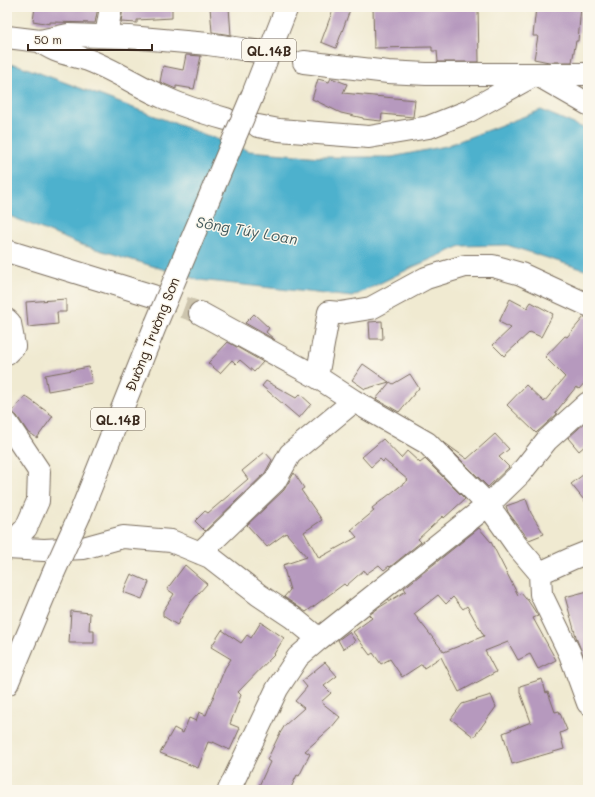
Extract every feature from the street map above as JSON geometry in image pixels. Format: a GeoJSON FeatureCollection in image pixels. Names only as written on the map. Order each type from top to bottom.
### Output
{"type":"FeatureCollection","features":[{"type":"Feature","properties":{"kind":"main road"},"geometry":{"type":"LineString","coordinates":[[106,36],[111,7]]}},
{"type":"Feature","properties":{"kind":"main road","name":"Đường Trường Sơn"},"geometry":{"type":"LineString","coordinates":[[7,684],[80,514],[156,324],[253,94],[287,7]]}},
{"type":"Feature","properties":{"kind":"main road"},"geometry":{"type":"LineString","coordinates":[[7,37],[40,41],[68,35],[106,36],[208,44],[269,52]]}},
{"type":"Feature","properties":{"kind":"main road"},"geometry":{"type":"LineString","coordinates":[[40,41],[47,47],[57,51],[88,60],[165,99],[226,119]]}},
{"type":"Feature","properties":{"kind":"main road"},"geometry":{"type":"LineString","coordinates":[[304,62],[388,72],[426,74],[588,74]]}},
{"type":"Feature","properties":{"kind":"main road"},"geometry":{"type":"LineString","coordinates":[[536,74],[588,104]]}},
{"type":"Feature","properties":{"kind":"main road"},"geometry":{"type":"LineString","coordinates":[[258,126],[279,130],[369,136],[429,127],[469,111],[536,74]]}},
{"type":"Feature","properties":{"kind":"main road"},"geometry":{"type":"LineString","coordinates":[[7,251],[154,296]]}},
{"type":"Feature","properties":{"kind":"main road"},"geometry":{"type":"LineString","coordinates":[[317,377],[329,312],[340,313],[371,308],[426,278],[465,266],[492,266],[521,274],[588,305]]}},
{"type":"Feature","properties":{"kind":"main road"},"geometry":{"type":"LineString","coordinates":[[200,313],[317,377],[354,401],[427,443],[488,505],[517,546],[540,573],[541,594],[570,654],[587,699]]}},
{"type":"Feature","properties":{"kind":"main road"},"geometry":{"type":"LineString","coordinates":[[7,320],[10,323],[14,346],[7,353]]}},
{"type":"Feature","properties":{"kind":"main road"},"geometry":{"type":"LineString","coordinates":[[200,554],[275,481],[290,454],[354,401]]}},
{"type":"Feature","properties":{"kind":"main road"},"geometry":{"type":"LineString","coordinates":[[229,790],[277,689],[298,657],[488,505],[520,474],[547,440],[588,403]]}},
{"type":"Feature","properties":{"kind":"main road"},"geometry":{"type":"LineString","coordinates":[[7,423],[39,471],[38,501],[26,528],[7,548]]}},
{"type":"Feature","properties":{"kind":"main road"},"geometry":{"type":"LineString","coordinates":[[7,548],[44,550],[83,548],[123,537],[171,541],[210,557],[259,595],[292,617],[319,640]]}},
{"type":"Feature","properties":{"kind":"main road"},"geometry":{"type":"LineString","coordinates":[[540,573],[588,552]]}},
{"type":"Feature","properties":{"kind":"water","name":"Sông Túy Loan"},"geometry":{"type":"Polygon","coordinates":[[[7,64],[18,65],[249,151],[321,157],[392,157],[446,146],[541,110],[588,130],[588,271],[507,245],[461,246],[413,267],[352,297],[199,280],[79,244],[7,215],[7,64]]]}},
{"type":"Feature","properties":{"kind":"building"},"geometry":{"type":"Polygon","coordinates":[[[35,7],[98,7],[95,23],[50,22],[50,24],[33,21],[35,7]]]}},
{"type":"Feature","properties":{"kind":"building"},"geometry":{"type":"Polygon","coordinates":[[[123,7],[172,7],[172,18],[137,20],[137,23],[121,22],[123,7]]]}},
{"type":"Feature","properties":{"kind":"building"},"geometry":{"type":"Polygon","coordinates":[[[210,7],[229,7],[231,35],[212,32],[210,7]]]}},
{"type":"Feature","properties":{"kind":"building"},"geometry":{"type":"Polygon","coordinates":[[[334,7],[351,7],[336,48],[321,42],[334,7]]]}},
{"type":"Feature","properties":{"kind":"building"},"geometry":{"type":"Polygon","coordinates":[[[373,7],[478,7],[479,62],[438,62],[437,51],[432,51],[432,47],[374,48],[373,7]]]}},
{"type":"Feature","properties":{"kind":"building"},"geometry":{"type":"Polygon","coordinates":[[[536,7],[581,7],[578,41],[576,41],[572,62],[549,62],[534,59],[538,36],[533,36],[536,7]]]}},
{"type":"Feature","properties":{"kind":"building"},"geometry":{"type":"Polygon","coordinates":[[[186,55],[201,56],[194,89],[176,86],[176,89],[160,82],[163,66],[183,70],[186,55]]]}},
{"type":"Feature","properties":{"kind":"building"},"geometry":{"type":"Polygon","coordinates":[[[331,78],[347,84],[343,93],[415,100],[413,117],[382,114],[381,121],[363,119],[341,113],[312,99],[318,79],[329,82],[331,78]]]}},
{"type":"Feature","properties":{"kind":"building"},"geometry":{"type":"Polygon","coordinates":[[[66,299],[66,312],[57,312],[58,324],[28,327],[26,302],[66,299]]]}},
{"type":"Feature","properties":{"kind":"building"},"geometry":{"type":"Polygon","coordinates":[[[510,299],[527,308],[531,302],[553,314],[541,337],[530,332],[504,356],[493,345],[511,328],[499,322],[510,299]]]}},
{"type":"Feature","properties":{"kind":"building"},"geometry":{"type":"Polygon","coordinates":[[[254,314],[269,328],[266,332],[275,340],[245,323],[254,314]]]}},
{"type":"Feature","properties":{"kind":"building"},"geometry":{"type":"Polygon","coordinates":[[[584,317],[588,317],[588,379],[579,389],[576,387],[555,413],[557,414],[536,433],[507,405],[526,385],[544,402],[565,377],[545,357],[565,336],[567,337],[584,317]]]}},
{"type":"Feature","properties":{"kind":"building"},"geometry":{"type":"Polygon","coordinates":[[[382,321],[383,339],[370,339],[369,322],[382,321]]]}},
{"type":"Feature","properties":{"kind":"building"},"geometry":{"type":"Polygon","coordinates":[[[228,342],[263,362],[254,372],[240,360],[236,364],[232,360],[220,373],[208,363],[228,342]]]}},
{"type":"Feature","properties":{"kind":"building"},"geometry":{"type":"Polygon","coordinates":[[[363,364],[389,382],[365,389],[352,380],[363,364]]]}},
{"type":"Feature","properties":{"kind":"building"},"geometry":{"type":"Polygon","coordinates":[[[89,367],[92,383],[48,391],[45,375],[89,367]]]}},
{"type":"Feature","properties":{"kind":"building"},"geometry":{"type":"Polygon","coordinates":[[[410,374],[419,388],[399,412],[376,399],[390,382],[393,384],[410,374]]]}},
{"type":"Feature","properties":{"kind":"building"},"geometry":{"type":"Polygon","coordinates":[[[266,381],[296,398],[300,394],[311,404],[299,418],[262,386],[266,381]]]}},
{"type":"Feature","properties":{"kind":"building"},"geometry":{"type":"Polygon","coordinates":[[[25,396],[53,416],[37,438],[27,431],[17,416],[12,412],[25,396]]]}},
{"type":"Feature","properties":{"kind":"building"},"geometry":{"type":"Polygon","coordinates":[[[588,420],[588,443],[579,451],[568,438],[588,420]]]}},
{"type":"Feature","properties":{"kind":"building"},"geometry":{"type":"Polygon","coordinates":[[[495,434],[509,449],[499,457],[509,467],[488,487],[442,441],[467,459],[495,434]]]}},
{"type":"Feature","properties":{"kind":"building"},"geometry":{"type":"Polygon","coordinates":[[[383,439],[401,458],[407,451],[420,463],[425,459],[465,499],[444,518],[443,516],[418,539],[421,542],[390,567],[389,566],[384,570],[379,565],[366,574],[364,570],[346,586],[344,584],[306,612],[284,597],[290,590],[283,565],[307,557],[286,533],[267,547],[247,525],[284,490],[294,473],[304,488],[301,490],[322,520],[304,532],[319,558],[357,537],[351,530],[374,511],[372,508],[408,480],[384,460],[383,462],[380,459],[371,467],[362,457],[383,439]]]}},
{"type":"Feature","properties":{"kind":"building"},"geometry":{"type":"Polygon","coordinates":[[[265,452],[272,460],[265,473],[205,531],[195,521],[205,511],[208,513],[248,479],[242,471],[265,452]]]}},
{"type":"Feature","properties":{"kind":"building"},"geometry":{"type":"Polygon","coordinates":[[[588,471],[588,505],[571,484],[588,471]]]}},
{"type":"Feature","properties":{"kind":"building"},"geometry":{"type":"Polygon","coordinates":[[[526,499],[531,513],[544,534],[529,540],[508,512],[506,506],[526,499]]]}},
{"type":"Feature","properties":{"kind":"building"},"geometry":{"type":"Polygon","coordinates":[[[479,528],[491,542],[518,595],[521,593],[527,599],[538,616],[533,618],[556,660],[538,669],[530,654],[518,660],[508,642],[485,651],[496,672],[459,692],[441,657],[424,668],[422,664],[402,677],[390,659],[381,664],[373,653],[370,655],[353,632],[372,618],[369,615],[406,591],[404,588],[479,528]],[[438,595],[414,614],[444,652],[484,636],[467,606],[463,609],[453,597],[446,604],[438,595]]]}},
{"type":"Feature","properties":{"kind":"building"},"geometry":{"type":"Polygon","coordinates":[[[185,565],[207,584],[190,603],[177,625],[163,616],[163,611],[174,594],[167,589],[185,565]]]}},
{"type":"Feature","properties":{"kind":"building"},"geometry":{"type":"Polygon","coordinates":[[[131,574],[149,582],[142,599],[123,592],[131,574]]]}},
{"type":"Feature","properties":{"kind":"building"},"geometry":{"type":"Polygon","coordinates":[[[588,591],[587,665],[577,640],[565,597],[588,591]]]}},
{"type":"Feature","properties":{"kind":"building"},"geometry":{"type":"Polygon","coordinates":[[[71,611],[90,613],[89,630],[94,630],[94,643],[69,643],[71,611]]]}},
{"type":"Feature","properties":{"kind":"building"},"geometry":{"type":"Polygon","coordinates":[[[261,622],[284,638],[275,654],[238,692],[241,695],[230,724],[240,728],[230,750],[213,742],[208,742],[198,768],[160,753],[174,728],[183,733],[189,718],[196,721],[199,712],[206,715],[225,668],[231,659],[211,647],[222,630],[241,643],[247,635],[251,638],[261,622]]]}},
{"type":"Feature","properties":{"kind":"building"},"geometry":{"type":"Polygon","coordinates":[[[349,632],[355,641],[343,649],[338,640],[349,632]]]}},
{"type":"Feature","properties":{"kind":"building"},"geometry":{"type":"Polygon","coordinates":[[[325,662],[337,676],[324,686],[331,693],[321,702],[340,717],[331,728],[305,751],[310,754],[290,790],[257,790],[270,762],[267,760],[279,735],[285,725],[304,708],[295,701],[307,687],[302,681],[325,662]]]}},
{"type":"Feature","properties":{"kind":"building"},"geometry":{"type":"Polygon","coordinates":[[[542,679],[546,693],[548,692],[555,712],[559,711],[567,730],[560,733],[564,749],[512,764],[503,733],[531,722],[520,692],[520,686],[542,679]]]}},
{"type":"Feature","properties":{"kind":"building"},"geometry":{"type":"Polygon","coordinates":[[[491,695],[496,707],[474,737],[451,719],[462,704],[491,695]]]}},
{"type":"Feature","properties":{"kind":"tunnel"},"geometry":{"type":"LineString","coordinates":[[153,296],[200,313]]}}]}
